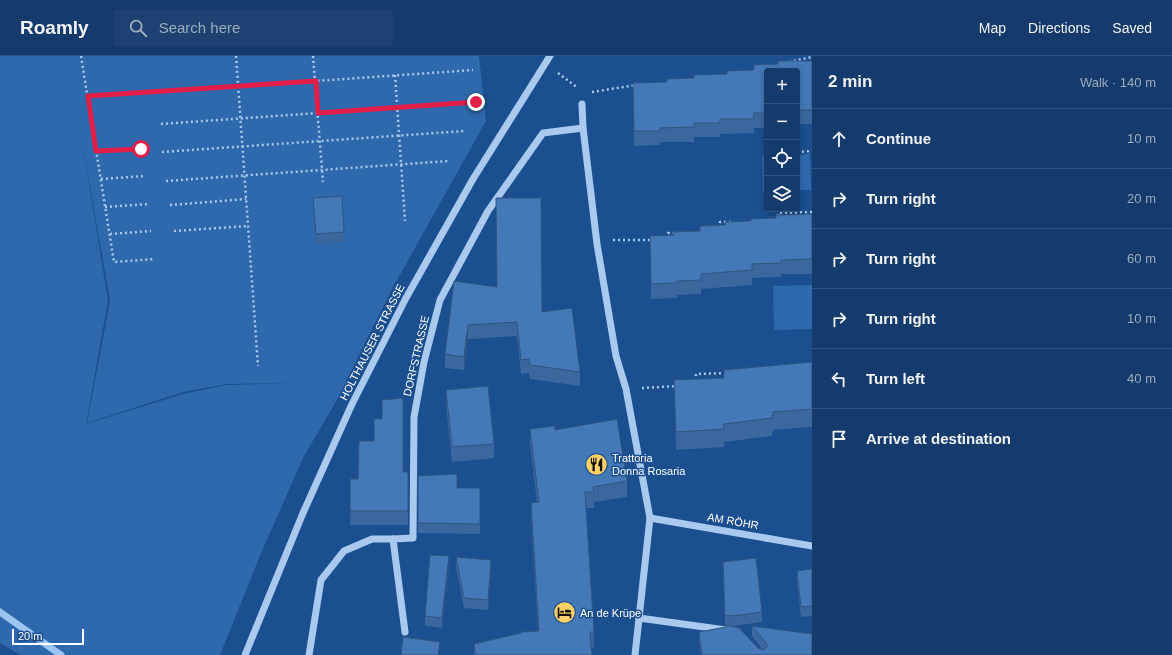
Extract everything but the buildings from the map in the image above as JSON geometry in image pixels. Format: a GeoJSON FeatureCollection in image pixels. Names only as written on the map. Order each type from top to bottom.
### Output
{"type":"FeatureCollection","features":[{"type":"Feature","properties":{"kind":"street","name":"HOLTHAUSER STRASSE"},"geometry":{"type":"LineString","coordinates":[[245,655],[303,513],[352,404],[406,298],[466,192],[550,56]]}},
{"type":"Feature","properties":{"kind":"street"},"geometry":{"type":"LineString","coordinates":[[582,104],[582,128],[597,244],[616,356],[626,389],[650,518],[635,655]]}},
{"type":"Feature","properties":{"kind":"street","name":"DORFSTRASSE"},"geometry":{"type":"LineString","coordinates":[[393,539],[413,538],[414,417],[424,362],[440,300],[488,211],[542,133],[582,128]]}},
{"type":"Feature","properties":{"kind":"street","name":"AM RÖHR"},"geometry":{"type":"LineString","coordinates":[[650,518],[812,546]]}},
{"type":"Feature","properties":{"kind":"street"},"geometry":{"type":"LineString","coordinates":[[309,655],[321,580],[344,551],[372,539],[393,539],[406,632]]}},
{"type":"Feature","properties":{"kind":"street"},"geometry":{"type":"LineString","coordinates":[[639,618],[735,632]]}},
{"type":"Feature","properties":{"kind":"path"},"geometry":{"type":"LineString","coordinates":[[81,56],[114,262],[155,259]]}},
{"type":"Feature","properties":{"kind":"path"},"geometry":{"type":"LineString","coordinates":[[236,56],[258,366]]}},
{"type":"Feature","properties":{"kind":"path"},"geometry":{"type":"LineString","coordinates":[[313,56],[323,182]]}},
{"type":"Feature","properties":{"kind":"path"},"geometry":{"type":"LineString","coordinates":[[786,63],[812,57]]}},
{"type":"Feature","properties":{"kind":"path"},"geometry":{"type":"LineString","coordinates":[[545,64],[578,89],[582,104]]}},
{"type":"Feature","properties":{"kind":"path"},"geometry":{"type":"LineString","coordinates":[[88,96],[473,70]]}},
{"type":"Feature","properties":{"kind":"path"},"geometry":{"type":"LineString","coordinates":[[395,75],[405,221]]}},
{"type":"Feature","properties":{"kind":"path"},"geometry":{"type":"LineString","coordinates":[[580,95],[638,84]]}},
{"type":"Feature","properties":{"kind":"path"},"geometry":{"type":"LineString","coordinates":[[161,124],[476,102]]}},
{"type":"Feature","properties":{"kind":"path"},"geometry":{"type":"LineString","coordinates":[[162,152],[465,131]]}},
{"type":"Feature","properties":{"kind":"path"},"geometry":{"type":"LineString","coordinates":[[96,151],[141,149]]}},
{"type":"Feature","properties":{"kind":"path"},"geometry":{"type":"LineString","coordinates":[[800,152],[812,151]]}},
{"type":"Feature","properties":{"kind":"path"},"geometry":{"type":"LineString","coordinates":[[166,181],[448,161]]}},
{"type":"Feature","properties":{"kind":"path"},"geometry":{"type":"LineString","coordinates":[[101,179],[144,176]]}},
{"type":"Feature","properties":{"kind":"path"},"geometry":{"type":"LineString","coordinates":[[170,205],[246,199]]}},
{"type":"Feature","properties":{"kind":"path"},"geometry":{"type":"LineString","coordinates":[[105,207],[148,204]]}},
{"type":"Feature","properties":{"kind":"path"},"geometry":{"type":"LineString","coordinates":[[778,221],[778,213],[812,212]]}},
{"type":"Feature","properties":{"kind":"path"},"geometry":{"type":"LineString","coordinates":[[713,231],[720,230],[720,222],[736,222]]}},
{"type":"Feature","properties":{"kind":"path"},"geometry":{"type":"LineString","coordinates":[[174,231],[248,226]]}},
{"type":"Feature","properties":{"kind":"path"},"geometry":{"type":"LineString","coordinates":[[110,234],[151,231]]}},
{"type":"Feature","properties":{"kind":"path"},"geometry":{"type":"LineString","coordinates":[[662,240],[669,240],[668,233],[684,233]]}},
{"type":"Feature","properties":{"kind":"path"},"geometry":{"type":"LineString","coordinates":[[614,240],[654,240]]}},
{"type":"Feature","properties":{"kind":"path"},"geometry":{"type":"LineString","coordinates":[[695,384],[696,374],[734,373]]}},
{"type":"Feature","properties":{"kind":"path"},"geometry":{"type":"LineString","coordinates":[[626,389],[680,385]]}},
{"type":"Feature","properties":{"kind":"shaded area"},"geometry":{"type":"Polygon","coordinates":[[[0,56],[479,56],[486,121],[392,289],[346,381],[348,381],[304,456],[261,553],[220,655],[21,655],[0,643],[0,56]],[[82,140],[108,301],[86,424],[183,394],[226,385],[295,383],[227,384],[183,392],[87,423],[110,301],[82,140]]]}},
{"type":"Feature","properties":{"kind":"shaded area"},"geometry":{"type":"Polygon","coordinates":[[[810,154],[811,190],[800,190],[800,155],[810,154]]]}},
{"type":"Feature","properties":{"kind":"shaded area"},"geometry":{"type":"Polygon","coordinates":[[[762,156],[764,156],[764,191],[762,156]]]}},
{"type":"Feature","properties":{"kind":"shaded area"},"geometry":{"type":"Polygon","coordinates":[[[812,285],[812,329],[774,330],[773,286],[812,285]]]}},
{"type":"Feature","properties":{"kind":"waterway"},"geometry":{"type":"LineString","coordinates":[[0,612],[61,655]]}},
{"type":"Feature","properties":{"kind":"place","name":"Trattoria Donna Rosaria"},"geometry":{"type":"Point","coordinates":[597,464]}},
{"type":"Feature","properties":{"kind":"place","name":"An de Krüpe"},"geometry":{"type":"Point","coordinates":[564,613]}},
{"type":"Feature","properties":{"kind":"route"},"geometry":{"type":"LineString","coordinates":[[141,149],[96,151],[88,96],[316,81],[318,113],[476,102]]}}]}
